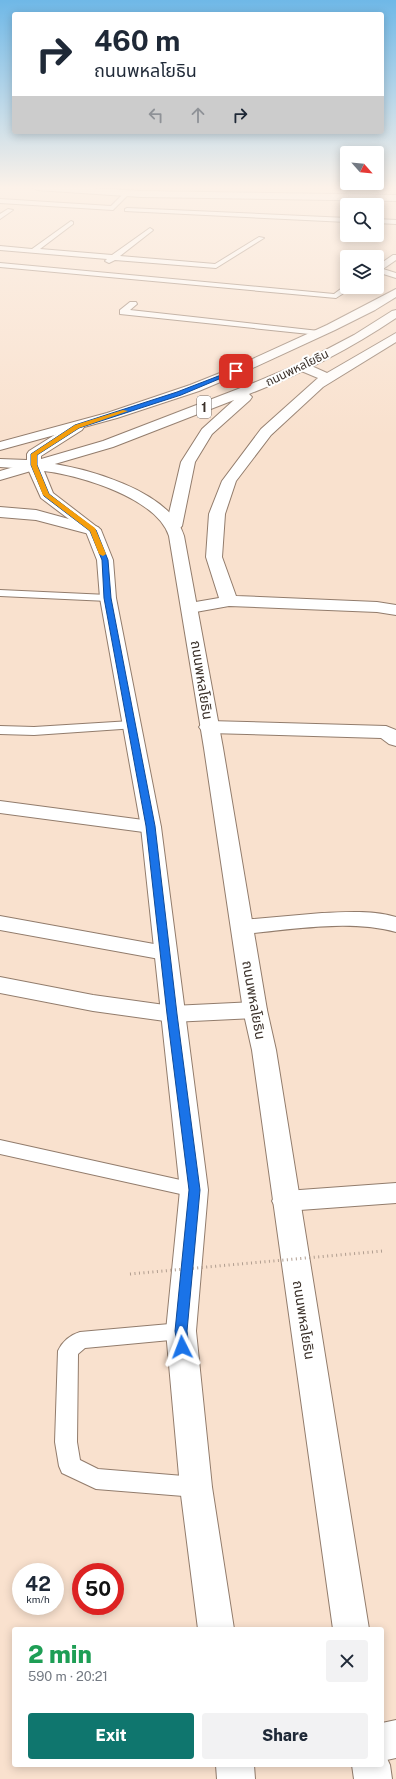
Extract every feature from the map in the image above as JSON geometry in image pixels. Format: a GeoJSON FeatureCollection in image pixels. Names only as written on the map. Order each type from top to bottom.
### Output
{"type":"FeatureCollection","features":[{"type":"Feature","properties":{"kind":"main road","name":"ถนนพหลโยธิน"},"geometry":{"type":"LineString","coordinates":[[0,446],[77,427],[179,394],[223,377],[319,333],[396,292]]}},
{"type":"Feature","properties":{"kind":"main road","name":"ถนนพหลโยธิน"},"geometry":{"type":"LineString","coordinates":[[0,476],[108,444],[256,387],[303,367],[358,338],[396,313]]}},
{"type":"Feature","properties":{"kind":"main road"},"geometry":{"type":"LineString","coordinates":[[229,601],[214,557],[217,514],[229,482],[266,432],[318,384],[396,337]]}},
{"type":"Feature","properties":{"kind":"main road"},"geometry":{"type":"LineString","coordinates":[[303,367],[328,378]]}},
{"type":"Feature","properties":{"kind":"main road"},"geometry":{"type":"LineString","coordinates":[[174,526],[188,462],[207,432],[256,387]]}},
{"type":"Feature","properties":{"kind":"main road","name":"ถนนพหลโยธิน"},"geometry":{"type":"LineString","coordinates":[[34,465],[34,454],[77,427]]}},
{"type":"Feature","properties":{"kind":"main road","name":"ถนนพหลโยธิน"},"geometry":{"type":"LineString","coordinates":[[0,464],[34,465],[73,472],[124,489],[155,508],[174,526],[190,608],[255,1010],[264,1050],[351,1627]]}},
{"type":"Feature","properties":{"kind":"main road"},"geometry":{"type":"LineString","coordinates":[[34,465],[46,495],[93,530],[105,560],[108,598],[151,826],[172,1014],[194,1190],[181,1331],[196,1487],[216,1627]]}},
{"type":"Feature","properties":{"kind":"main road"},"geometry":{"type":"LineString","coordinates":[[0,512],[36,515],[93,530]]}},
{"type":"Feature","properties":{"kind":"main road"},"geometry":{"type":"LineString","coordinates":[[190,608],[229,601],[377,607],[396,610]]}},
{"type":"Feature","properties":{"kind":"main road"},"geometry":{"type":"LineString","coordinates":[[209,727],[386,732],[396,740]]}},
{"type":"Feature","properties":{"kind":"main road"},"geometry":{"type":"LineString","coordinates":[[0,807],[151,826]]}},
{"type":"Feature","properties":{"kind":"main road"},"geometry":{"type":"LineString","coordinates":[[242,927],[352,919],[383,920],[396,925]]}},
{"type":"Feature","properties":{"kind":"main road"},"geometry":{"type":"LineString","coordinates":[[0,923],[165,953]]}},
{"type":"Feature","properties":{"kind":"main road"},"geometry":{"type":"LineString","coordinates":[[0,985],[93,1003],[172,1014],[255,1010]]}},
{"type":"Feature","properties":{"kind":"main road"},"geometry":{"type":"LineString","coordinates":[[286,1201],[396,1193]]}},
{"type":"Feature","properties":{"kind":"main road"},"geometry":{"type":"LineString","coordinates":[[384,1742],[396,1740]]}},
{"type":"Feature","properties":{"kind":"main road"},"geometry":{"type":"LineString","coordinates":[[234,1767],[236,1779]]}},
{"type":"Feature","properties":{"kind":"main road"},"geometry":{"type":"LineString","coordinates":[[371,1767],[373,1779]]}},
{"type":"Feature","properties":{"kind":"lane"},"geometry":{"type":"LineString","coordinates":[[51,270],[336,296],[340,293]]}},
{"type":"Feature","properties":{"kind":"lane"},"geometry":{"type":"LineString","coordinates":[[92,274],[97,270]]}},
{"type":"Feature","properties":{"kind":"lane"},"geometry":{"type":"LineString","coordinates":[[384,272],[396,276]]}},
{"type":"Feature","properties":{"kind":"lane"},"geometry":{"type":"LineString","coordinates":[[132,304],[123,312],[319,333]]}},
{"type":"Feature","properties":{"kind":"lane"},"geometry":{"type":"LineString","coordinates":[[0,593],[108,598]]}},
{"type":"Feature","properties":{"kind":"lane"},"geometry":{"type":"LineString","coordinates":[[0,730],[34,731],[132,725]]}},
{"type":"Feature","properties":{"kind":"lane"},"geometry":{"type":"LineString","coordinates":[[0,1147],[194,1190]]}},
{"type":"Feature","properties":{"kind":"lane"},"geometry":{"type":"LineString","coordinates":[[181,1331],[80,1340],[68,1351],[66,1442],[70,1466],[96,1479],[196,1487]]}},
{"type":"Feature","properties":{"kind":"path"},"geometry":{"type":"LineString","coordinates":[[130,1274],[383,1251]]}},
{"type":"Feature","properties":{"kind":"slow traffic"},"geometry":{"type":"LineString","coordinates":[[103,554],[93,530],[46,495],[34,465],[34,454],[77,427],[125,411]]}},
{"type":"Feature","properties":{"kind":"route"},"geometry":{"type":"LineString","coordinates":[[182,1347],[181,1331],[194,1190],[172,1014],[151,826],[108,598],[105,560],[93,530],[46,495],[34,465],[34,454],[77,427],[179,394],[236,371]]}}]}
